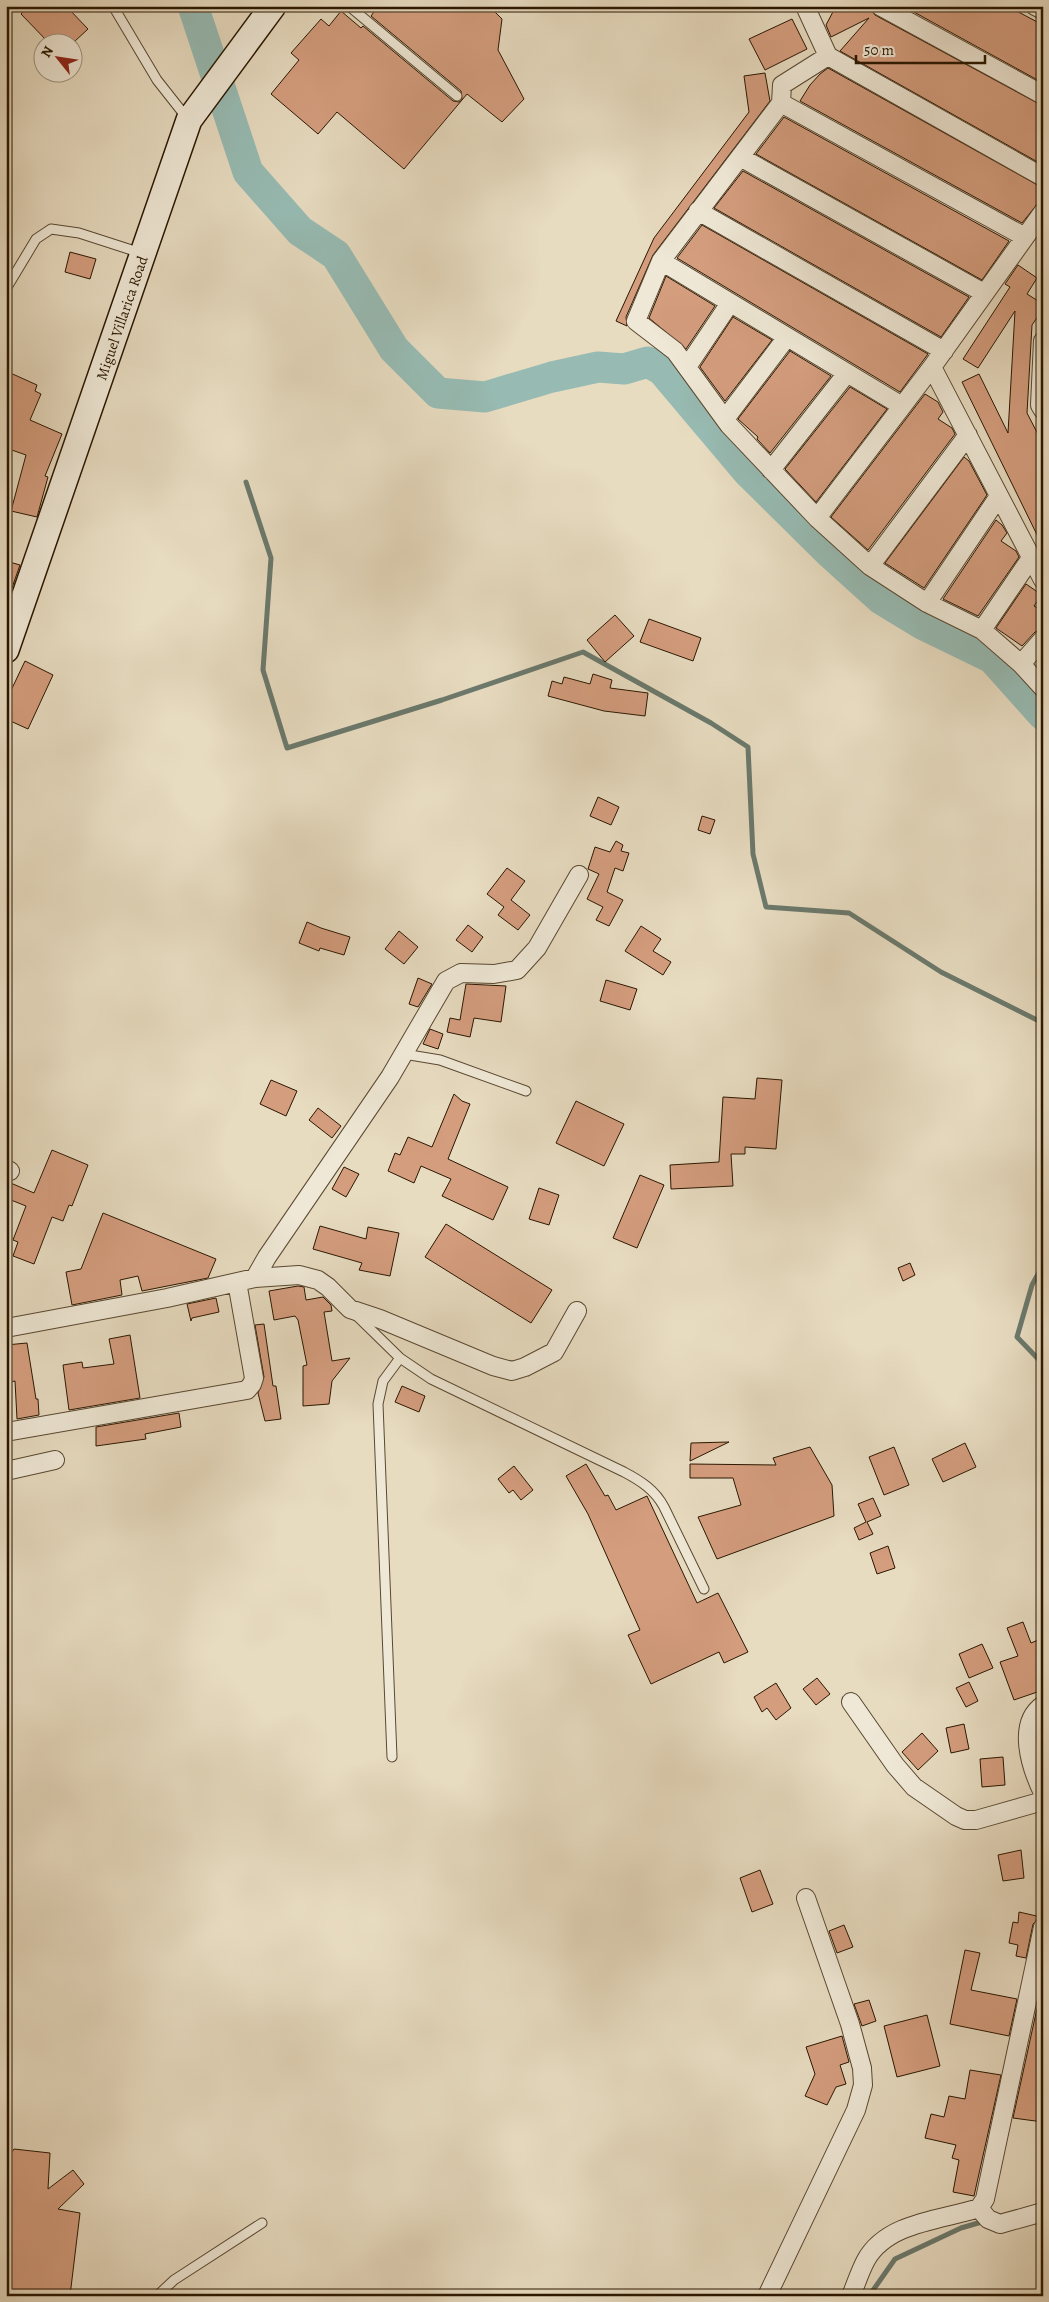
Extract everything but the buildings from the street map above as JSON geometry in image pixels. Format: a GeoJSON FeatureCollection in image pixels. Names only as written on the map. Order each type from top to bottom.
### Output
{"type":"FeatureCollection","features":[{"type":"Feature","properties":{"kind":"main road","name":"Miguel Villarica Road"},"geometry":{"type":"LineString","coordinates":[[6,650],[189,120],[273,6]]}},
{"type":"Feature","properties":{"kind":"street"},"geometry":{"type":"LineString","coordinates":[[805,6],[828,56],[1043,177]]}},
{"type":"Feature","properties":{"kind":"street"},"geometry":{"type":"LineString","coordinates":[[880,6],[1043,96]]}},
{"type":"Feature","properties":{"kind":"street"},"geometry":{"type":"LineString","coordinates":[[1035,6],[1043,10]]}},
{"type":"Feature","properties":{"kind":"street"},"geometry":{"type":"LineString","coordinates":[[828,56],[782,85],[781,103],[661,261],[636,321],[675,351],[725,419],[771,470],[817,518],[870,566],[927,603],[982,630],[1021,664],[1043,688]]}},
{"type":"Feature","properties":{"kind":"street"},"geometry":{"type":"LineString","coordinates":[[781,103],[1025,237]]}},
{"type":"Feature","properties":{"kind":"street"},"geometry":{"type":"LineString","coordinates":[[740,157],[984,293]]}},
{"type":"Feature","properties":{"kind":"street"},"geometry":{"type":"LineString","coordinates":[[698,211],[944,351]]}},
{"type":"Feature","properties":{"kind":"street"},"geometry":{"type":"LineString","coordinates":[[817,518],[944,351],[1043,212]]}},
{"type":"Feature","properties":{"kind":"street"},"geometry":{"type":"LineString","coordinates":[[661,261],[902,406]]}},
{"type":"Feature","properties":{"kind":"street"},"geometry":{"type":"LineString","coordinates":[[687,367],[730,303]]}},
{"type":"Feature","properties":{"kind":"street"},"geometry":{"type":"LineString","coordinates":[[725,419],[787,337]]}},
{"type":"Feature","properties":{"kind":"street"},"geometry":{"type":"LineString","coordinates":[[1043,341],[1040,405],[1043,410]]}},
{"type":"Feature","properties":{"kind":"street"},"geometry":{"type":"LineString","coordinates":[[932,367],[1043,580]]}},
{"type":"Feature","properties":{"kind":"street"},"geometry":{"type":"LineString","coordinates":[[771,470],[847,373]]}},
{"type":"Feature","properties":{"kind":"street"},"geometry":{"type":"LineString","coordinates":[[870,566],[968,435]]}},
{"type":"Feature","properties":{"kind":"street"},"geometry":{"type":"LineString","coordinates":[[927,603],[999,496]]}},
{"type":"Feature","properties":{"kind":"street"},"geometry":{"type":"LineString","coordinates":[[982,630],[1031,558]]}},
{"type":"Feature","properties":{"kind":"street"},"geometry":{"type":"LineString","coordinates":[[1021,664],[1043,639]]}},
{"type":"Feature","properties":{"kind":"street"},"geometry":{"type":"LineString","coordinates":[[255,1278],[267,1257],[300,1211],[404,1054],[446,981],[462,973],[494,974],[517,970],[537,948],[579,875]]}},
{"type":"Feature","properties":{"kind":"street"},"geometry":{"type":"LineString","coordinates":[[6,1328],[167,1298],[255,1278],[280,1276],[310,1277],[328,1287],[350,1309],[380,1319],[493,1366],[512,1371],[525,1367],[554,1352],[577,1311]]}},
{"type":"Feature","properties":{"kind":"street"},"geometry":{"type":"LineString","coordinates":[[6,1432],[247,1390],[254,1378],[237,1282]]}},
{"type":"Feature","properties":{"kind":"street"},"geometry":{"type":"LineString","coordinates":[[6,1470],[55,1460]]}},
{"type":"Feature","properties":{"kind":"street"},"geometry":{"type":"LineString","coordinates":[[851,1702],[895,1765],[914,1787],[956,1816],[965,1820],[976,1820],[1043,1801]]}},
{"type":"Feature","properties":{"kind":"street"},"geometry":{"type":"LineString","coordinates":[[1043,1705],[1032,1716],[1027,1734],[1036,1779],[1043,1793]]}},
{"type":"Feature","properties":{"kind":"street"},"geometry":{"type":"LineString","coordinates":[[767,2296],[856,2110],[863,2084],[862,2068],[850,2024],[806,1898]]}},
{"type":"Feature","properties":{"kind":"street"},"geometry":{"type":"LineString","coordinates":[[857,2292],[866,2260],[882,2241],[898,2231],[979,2208],[985,2199],[1043,1927]]}},
{"type":"Feature","properties":{"kind":"street"},"geometry":{"type":"LineString","coordinates":[[979,2208],[988,2219],[1000,2224],[1043,2212]]}},
{"type":"Feature","properties":{"kind":"lane"},"geometry":{"type":"LineString","coordinates":[[114,6],[157,80],[189,120]]}},
{"type":"Feature","properties":{"kind":"lane"},"geometry":{"type":"LineString","coordinates":[[349,6],[457,96]]}},
{"type":"Feature","properties":{"kind":"lane"},"geometry":{"type":"LineString","coordinates":[[6,289],[36,239],[51,229],[79,233],[144,254]]}},
{"type":"Feature","properties":{"kind":"lane"},"geometry":{"type":"LineString","coordinates":[[404,1054],[440,1060],[526,1091]]}},
{"type":"Feature","properties":{"kind":"lane"},"geometry":{"type":"LineString","coordinates":[[350,1309],[400,1358],[431,1379],[624,1472],[649,1487],[658,1496],[664,1507],[704,1589]]}},
{"type":"Feature","properties":{"kind":"lane"},"geometry":{"type":"LineString","coordinates":[[392,1757],[378,1404],[383,1381],[400,1358]]}},
{"type":"Feature","properties":{"kind":"lane"},"geometry":{"type":"LineString","coordinates":[[157,2296],[174,2280],[262,2223]]}},
{"type":"Feature","properties":{"kind":"waterway"},"geometry":{"type":"LineString","coordinates":[[193,6],[248,172],[300,231],[336,255],[394,349],[438,393],[485,397],[552,377],[598,367],[624,369],[648,362],[662,370],[748,472],[830,553],[881,599],[922,624],[992,658],[1043,715]]}},
{"type":"Feature","properties":{"kind":"waterway"},"geometry":{"type":"LineString","coordinates":[[246,482],[271,558],[263,670],[287,748],[442,700],[583,652],[711,723],[748,747],[753,854],[766,907],[849,913],[941,972],[1043,1023]]}},
{"type":"Feature","properties":{"kind":"waterway"},"geometry":{"type":"LineString","coordinates":[[1043,1265],[1032,1285],[1017,1337],[1043,1364]]}},
{"type":"Feature","properties":{"kind":"waterway"},"geometry":{"type":"LineString","coordinates":[[869,2296],[895,2259],[961,2228],[985,2221]]}}]}
